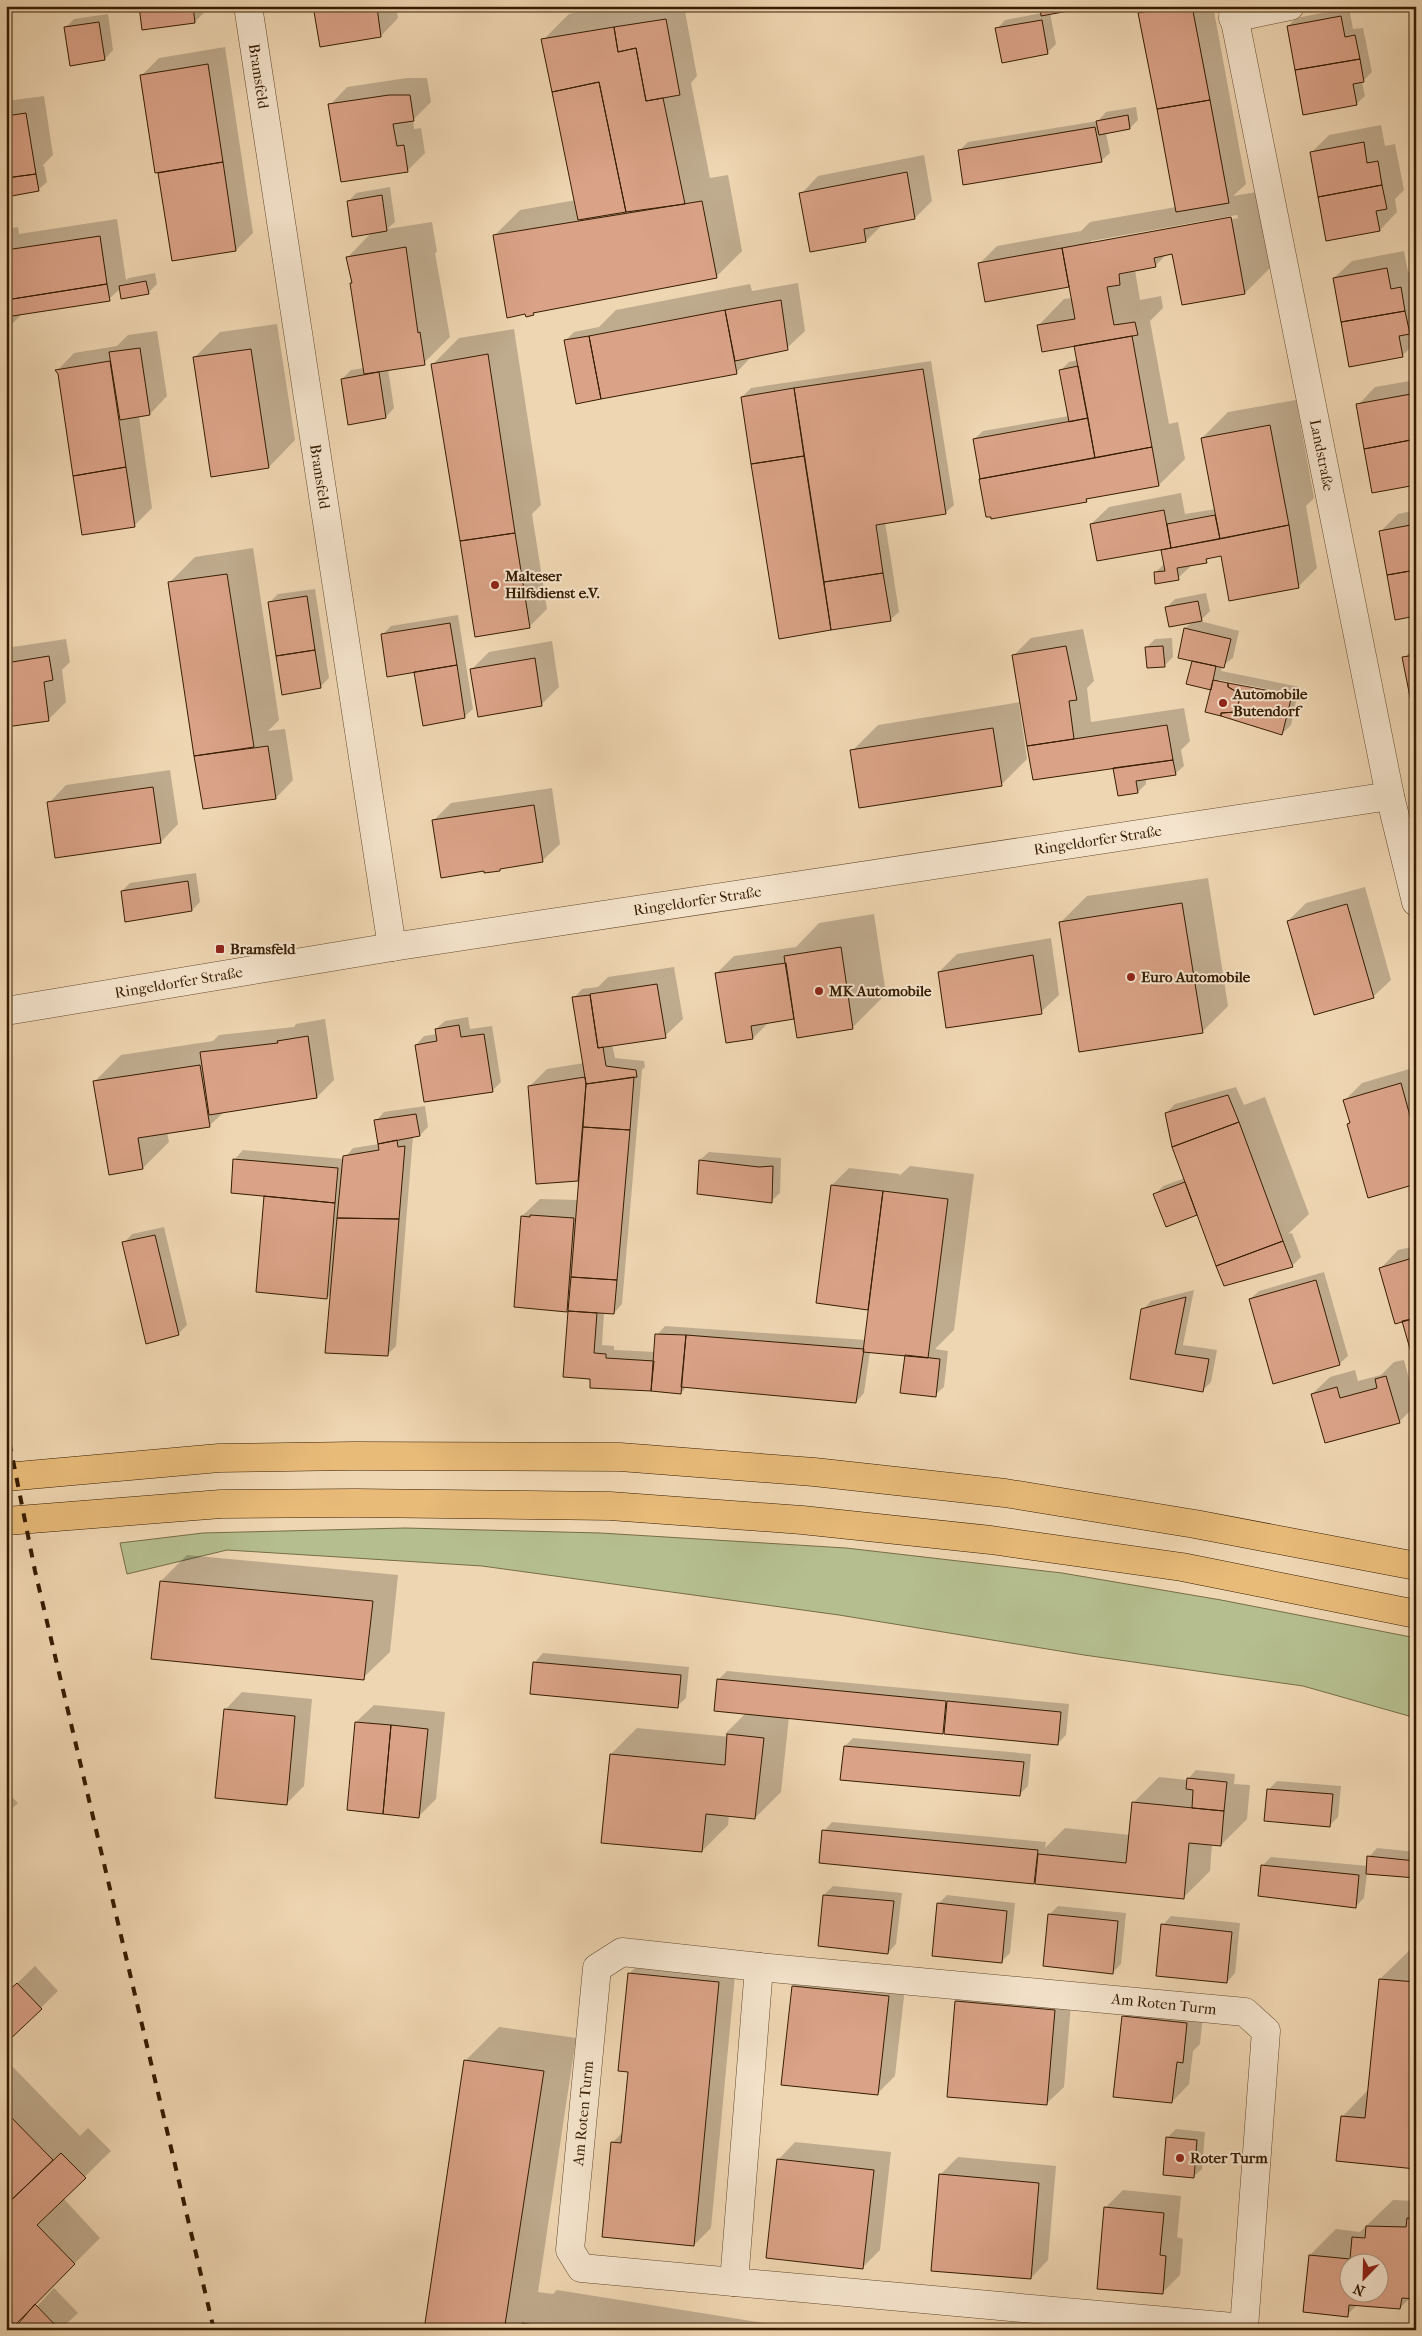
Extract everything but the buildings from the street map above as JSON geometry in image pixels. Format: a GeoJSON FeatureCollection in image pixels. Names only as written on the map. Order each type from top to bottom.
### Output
{"type":"FeatureCollection","features":[{"type":"Feature","properties":{"kind":"highway"},"geometry":{"type":"LineString","coordinates":[[6,1478],[219,1458],[352,1456],[620,1457],[814,1472],[1005,1493],[1195,1524],[1416,1566]]}},
{"type":"Feature","properties":{"kind":"highway"},"geometry":{"type":"LineString","coordinates":[[6,1521],[221,1504],[610,1506],[802,1520],[991,1540],[1182,1567],[1416,1614]]}},
{"type":"Feature","properties":{"kind":"street","name":"Bramsfeld"},"geometry":{"type":"LineString","coordinates":[[248,6],[392,947]]}},
{"type":"Feature","properties":{"kind":"street"},"geometry":{"type":"LineString","coordinates":[[1233,12],[1290,6]]}},
{"type":"Feature","properties":{"kind":"street","name":"Landstraße"},"geometry":{"type":"LineString","coordinates":[[1233,12],[1390,796],[1416,902]]}},
{"type":"Feature","properties":{"kind":"street","name":"Ringeldorfer Straße"},"geometry":{"type":"LineString","coordinates":[[6,1011],[392,947],[1390,796]]}},
{"type":"Feature","properties":{"kind":"street","name":"Am Roten Turm"},"geometry":{"type":"LineString","coordinates":[[622,1952],[759,1967],[1245,2012],[1266,2031],[1246,2329],[734,2282],[581,2268],[570,2250],[597,1968],[622,1952]]}},
{"type":"Feature","properties":{"kind":"street"},"geometry":{"type":"LineString","coordinates":[[734,2282],[759,1967]]}},
{"type":"Feature","properties":{"kind":"green space"},"geometry":{"type":"Polygon","coordinates":[[[405,1528],[600,1533],[846,1548],[1062,1573],[1221,1600],[1416,1638],[1416,1718],[1303,1686],[1084,1655],[839,1615],[482,1566],[227,1550],[127,1574],[120,1543],[203,1533],[405,1528]]]}},
{"type":"Feature","properties":{"kind":"railway"},"geometry":{"type":"LineString","coordinates":[[6,1425],[35,1571],[214,2330]]}},
{"type":"Feature","properties":{"kind":"place","name":"Malteser Hilfsdienst e.V."},"geometry":{"type":"Point","coordinates":[495,585]}},
{"type":"Feature","properties":{"kind":"place","name":"Automobile Butendorf"},"geometry":{"type":"Point","coordinates":[1223,703]}},
{"type":"Feature","properties":{"kind":"place","name":"Bramsfeld"},"geometry":{"type":"Point","coordinates":[220,949]}},
{"type":"Feature","properties":{"kind":"place","name":"Euro Automobile"},"geometry":{"type":"Point","coordinates":[1131,977]}},
{"type":"Feature","properties":{"kind":"place","name":"MK Automobile"},"geometry":{"type":"Point","coordinates":[819,991]}},
{"type":"Feature","properties":{"kind":"place","name":"Roter Turm"},"geometry":{"type":"Point","coordinates":[1180,2158]}}]}
